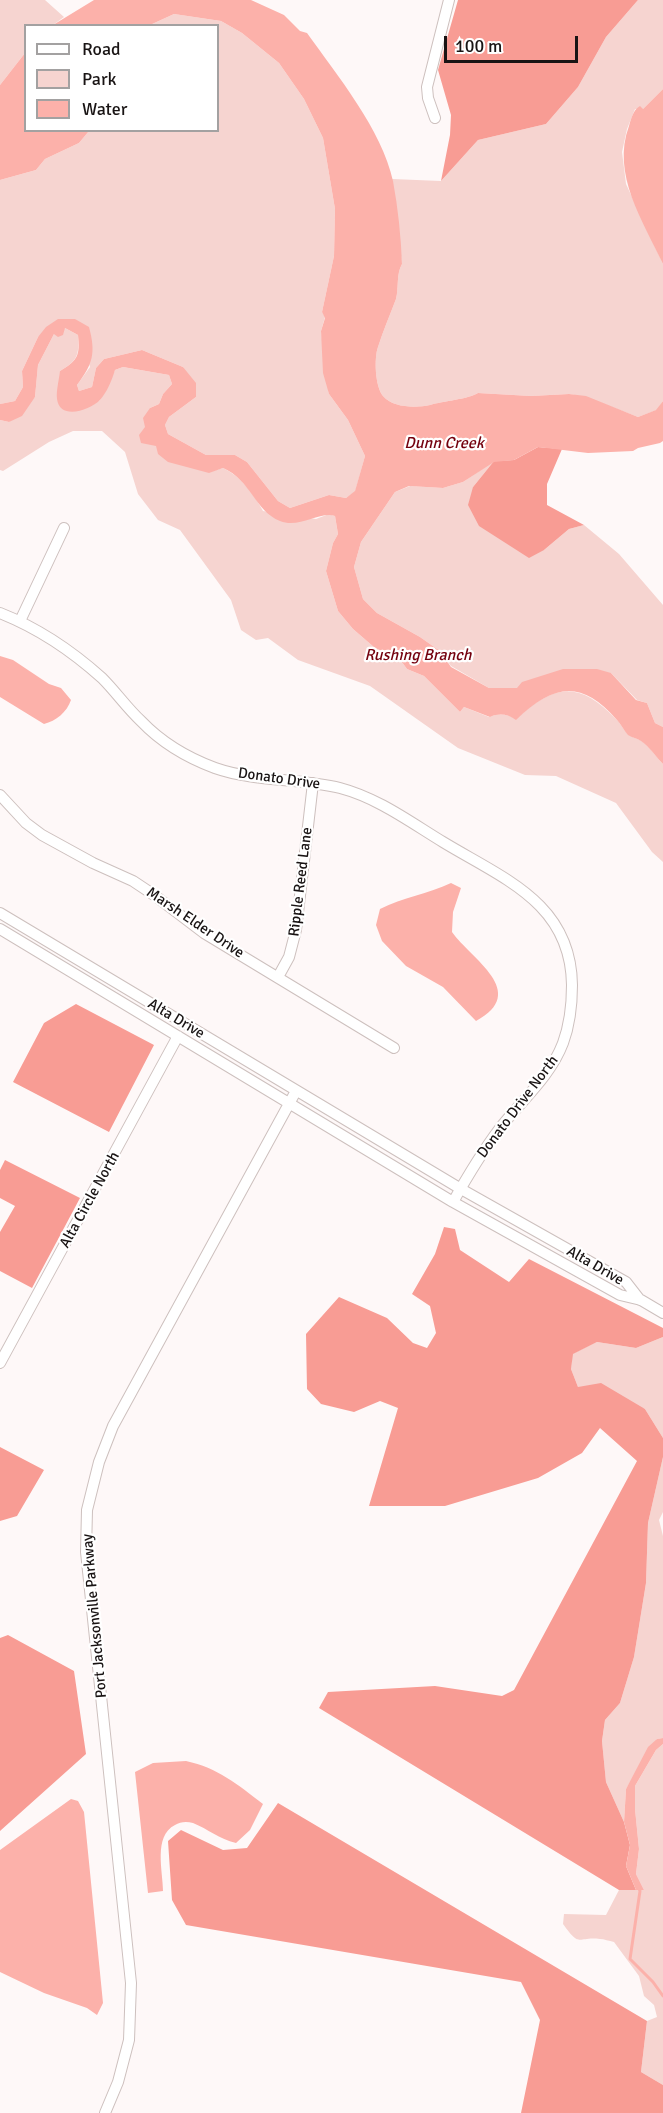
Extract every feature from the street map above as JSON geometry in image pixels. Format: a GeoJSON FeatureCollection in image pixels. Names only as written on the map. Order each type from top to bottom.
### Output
{"type":"FeatureCollection","features":[{"type":"Feature","properties":{"kind":"street"},"geometry":{"type":"LineString","coordinates":[[435,118],[427,87],[449,0]]}},
{"type":"Feature","properties":{"kind":"street"},"geometry":{"type":"LineString","coordinates":[[20,621],[64,528]]}},
{"type":"Feature","properties":{"kind":"street","name":"Donato Drive"},"geometry":{"type":"LineString","coordinates":[[0,613],[20,621],[51,639],[79,659],[103,679],[142,723],[165,742],[187,755],[216,768],[238,774],[313,783],[340,788],[369,798],[524,892],[551,917],[562,937]]}},
{"type":"Feature","properties":{"kind":"street","name":"Ripple Reed Lane"},"geometry":{"type":"LineString","coordinates":[[278,977],[289,957],[296,930],[313,783]]}},
{"type":"Feature","properties":{"kind":"street","name":"Marsh Elder Drive"},"geometry":{"type":"LineString","coordinates":[[0,795],[26,823],[42,835],[93,863],[133,881],[204,933],[394,1048]]}},
{"type":"Feature","properties":{"kind":"street","name":"Alta Drive"},"geometry":{"type":"LineString","coordinates":[[0,913],[461,1189],[626,1282],[641,1300]]}},
{"type":"Feature","properties":{"kind":"street","name":"Alta Drive"},"geometry":{"type":"LineString","coordinates":[[0,929],[453,1202],[620,1294],[641,1300]]}},
{"type":"Feature","properties":{"kind":"street","name":"Donato Drive North"},"geometry":{"type":"LineString","coordinates":[[453,1202],[501,1127],[549,1071],[564,1042],[569,1025],[572,989],[571,970],[562,937]]}},
{"type":"Feature","properties":{"kind":"street","name":"Alta Circle North"},"geometry":{"type":"LineString","coordinates":[[0,1363],[178,1036]]}},
{"type":"Feature","properties":{"kind":"street","name":"Port Jacksonville Parkway"},"geometry":{"type":"LineString","coordinates":[[105,2113],[118,2082],[129,2040],[131,1983],[86,1552],[87,1510],[99,1462],[113,1426],[296,1091]]}},
{"type":"Feature","properties":{"kind":"street"},"geometry":{"type":"LineString","coordinates":[[641,1300],[663,1313]]}},
{"type":"Feature","properties":{"kind":"green space"},"geometry":{"type":"Polygon","coordinates":[[[0,0],[45,0],[64,17],[54,24],[24,24],[24,54],[0,85],[0,0]]]}},
{"type":"Feature","properties":{"kind":"green space"},"geometry":{"type":"Polygon","coordinates":[[[638,0],[663,0],[663,89],[643,109],[635,109],[627,129],[622,152],[626,184],[663,264],[663,401],[657,410],[638,417],[586,397],[569,394],[531,396],[478,393],[418,407],[399,405],[387,400],[378,386],[377,352],[396,299],[402,264],[392,179],[441,181],[478,140],[546,124],[578,87],[606,37],[638,0]]]}},
{"type":"Feature","properties":{"kind":"green space"},"geometry":{"type":"Polygon","coordinates":[[[174,14],[221,21],[242,33],[279,63],[304,99],[323,138],[335,209],[334,256],[322,312],[325,317],[321,331],[329,394],[348,420],[365,456],[355,492],[346,498],[329,495],[290,508],[278,501],[247,462],[235,455],[206,455],[168,434],[165,425],[169,417],[196,397],[183,367],[142,350],[104,359],[96,368],[92,387],[79,391],[77,385],[90,367],[75,319],[38,337],[22,371],[23,387],[15,401],[0,404],[0,180],[36,170],[45,159],[79,143],[88,132],[219,132],[219,24],[152,24],[174,14]]]}},
{"type":"Feature","properties":{"kind":"green space"},"geometry":{"type":"Polygon","coordinates":[[[65,328],[78,335],[78,348],[71,364],[60,371],[91,406],[100,400],[115,370],[123,367],[169,375],[172,384],[163,394],[159,404],[150,408],[156,446],[209,472],[223,468],[230,472],[246,486],[263,511],[316,519],[329,514],[335,516],[338,534],[333,543],[326,571],[338,611],[353,629],[375,648],[399,658],[407,669],[424,676],[460,712],[464,707],[489,717],[503,715],[516,719],[542,699],[566,691],[578,693],[603,706],[628,734],[646,745],[663,764],[663,862],[652,852],[616,803],[556,776],[525,775],[458,748],[370,686],[298,660],[268,638],[256,640],[241,630],[231,600],[180,530],[158,520],[138,494],[125,452],[102,431],[73,431],[49,442],[3,471],[0,470],[0,420],[9,422],[35,397],[38,365],[54,334],[65,328]]]}},
{"type":"Feature","properties":{"kind":"green space"},"geometry":{"type":"Polygon","coordinates":[[[494,461],[473,487],[544,550],[569,529],[584,525],[619,554],[663,605],[663,727],[655,723],[647,703],[637,700],[611,673],[518,688],[489,688],[451,666],[440,651],[377,613],[363,599],[354,567],[361,542],[395,492],[410,486],[443,488],[463,482],[494,461]]]}},
{"type":"Feature","properties":{"kind":"green space"},"geometry":{"type":"Polygon","coordinates":[[[663,1337],[663,1438],[645,1409],[578,1387],[571,1369],[572,1354],[597,1342],[636,1348],[663,1337]]]}},
{"type":"Feature","properties":{"kind":"green space"},"geometry":{"type":"Polygon","coordinates":[[[663,1457],[663,1512],[659,1520],[663,1536],[663,1738],[657,1739],[626,1789],[624,1822],[606,1782],[602,1741],[605,1720],[620,1703],[634,1657],[646,1583],[648,1523],[663,1457]]]}},
{"type":"Feature","properties":{"kind":"green space"},"geometry":{"type":"Polygon","coordinates":[[[663,1744],[663,2085],[641,2072],[647,2021],[657,2017],[654,2005],[644,1996],[639,1976],[614,1942],[602,1939],[577,1939],[563,1924],[564,1914],[606,1915],[619,1890],[644,1890],[636,1874],[639,1849],[635,1786],[656,1750],[663,1744]]]}},
{"type":"Feature","properties":{"kind":"shaded area"},"geometry":{"type":"Polygon","coordinates":[[[458,0],[638,0],[606,37],[578,87],[546,124],[478,140],[441,181],[450,135],[451,115],[438,70],[458,0]]]}},
{"type":"Feature","properties":{"kind":"shaded area"},"geometry":{"type":"Polygon","coordinates":[[[538,447],[562,449],[547,484],[547,505],[584,525],[569,529],[544,550],[529,558],[479,526],[468,505],[473,487],[494,461],[514,460],[538,447]]]}},
{"type":"Feature","properties":{"kind":"shaded area"},"geometry":{"type":"Polygon","coordinates":[[[76,1004],[154,1045],[109,1132],[13,1082],[44,1023],[76,1004]]]}},
{"type":"Feature","properties":{"kind":"shaded area"},"geometry":{"type":"Polygon","coordinates":[[[5,1160],[80,1198],[32,1288],[0,1271],[0,1232],[15,1206],[0,1198],[0,1170],[5,1160]]]}},
{"type":"Feature","properties":{"kind":"shaded area"},"geometry":{"type":"Polygon","coordinates":[[[444,1227],[455,1229],[460,1250],[509,1282],[529,1259],[663,1328],[663,1337],[636,1348],[597,1342],[573,1354],[571,1369],[578,1387],[601,1383],[645,1409],[663,1438],[663,1457],[648,1523],[646,1583],[634,1657],[620,1703],[605,1720],[602,1741],[606,1782],[624,1822],[630,1845],[626,1866],[636,1890],[619,1890],[319,1708],[328,1692],[435,1686],[502,1696],[514,1690],[637,1461],[600,1428],[582,1453],[538,1478],[445,1506],[369,1506],[398,1408],[380,1401],[354,1412],[321,1404],[307,1389],[306,1334],[339,1297],[387,1318],[413,1343],[427,1348],[436,1333],[430,1306],[412,1294],[435,1254],[444,1227]]]}},
{"type":"Feature","properties":{"kind":"shaded area"},"geometry":{"type":"Polygon","coordinates":[[[0,1447],[44,1470],[17,1516],[0,1521],[0,1447]]]}},
{"type":"Feature","properties":{"kind":"shaded area"},"geometry":{"type":"Polygon","coordinates":[[[8,1635],[74,1671],[86,1754],[0,1831],[0,1638],[8,1635]]]}},
{"type":"Feature","properties":{"kind":"shaded area"},"geometry":{"type":"Polygon","coordinates":[[[278,1803],[647,2021],[641,2072],[663,2085],[663,2113],[521,2113],[540,2020],[521,1982],[186,1925],[172,1900],[168,1841],[181,1830],[223,1850],[247,1848],[278,1803]]]}},
{"type":"Feature","properties":{"kind":"water","name":"Dunn Creek"},"geometry":{"type":"Polygon","coordinates":[[[94,0],[251,0],[284,15],[300,31],[307,33],[369,123],[379,142],[393,181],[402,264],[396,299],[378,347],[376,365],[378,386],[387,400],[399,405],[418,407],[478,393],[531,396],[569,394],[586,396],[638,417],[656,410],[663,401],[663,441],[660,443],[633,451],[588,453],[538,447],[514,460],[494,462],[463,482],[443,488],[409,486],[395,492],[361,542],[354,567],[363,599],[377,613],[420,637],[440,651],[451,667],[489,688],[517,688],[522,682],[563,669],[597,669],[611,673],[636,700],[647,703],[655,723],[663,727],[663,764],[644,743],[628,735],[604,707],[579,692],[555,693],[530,708],[516,720],[503,715],[490,717],[464,707],[460,712],[424,676],[407,669],[399,658],[375,648],[353,629],[338,611],[326,571],[333,543],[338,534],[335,516],[323,516],[294,523],[280,521],[264,510],[232,473],[223,468],[209,473],[168,462],[158,454],[156,446],[141,443],[139,435],[145,427],[143,418],[150,408],[159,404],[163,394],[172,384],[169,375],[123,367],[115,370],[105,393],[95,404],[76,412],[64,410],[59,406],[57,399],[60,371],[71,364],[79,348],[78,335],[65,328],[63,335],[58,337],[54,334],[38,365],[35,397],[22,416],[9,422],[0,420],[0,404],[15,401],[23,387],[22,371],[38,337],[46,327],[58,319],[75,319],[89,327],[92,344],[92,358],[87,371],[77,385],[79,391],[92,387],[96,368],[104,359],[142,350],[183,367],[196,383],[196,397],[169,417],[165,425],[168,434],[206,455],[235,455],[247,462],[278,501],[290,508],[329,495],[346,498],[355,491],[365,456],[348,420],[329,394],[323,373],[321,331],[325,318],[322,312],[334,256],[335,209],[323,138],[304,99],[279,63],[242,33],[221,21],[174,14],[152,24],[55,24],[94,0]]]}},
{"type":"Feature","properties":{"kind":"water"},"geometry":{"type":"Polygon","coordinates":[[[24,54],[24,132],[88,132],[79,143],[45,159],[36,170],[0,180],[0,85],[24,54]]]}},
{"type":"Feature","properties":{"kind":"water"},"geometry":{"type":"Polygon","coordinates":[[[663,89],[663,264],[632,197],[624,162],[624,144],[634,112],[640,106],[643,109],[663,89]]]}},
{"type":"Feature","properties":{"kind":"water"},"geometry":{"type":"Polygon","coordinates":[[[0,656],[13,660],[49,684],[61,688],[71,700],[64,712],[44,724],[0,697],[0,656]]]}},
{"type":"Feature","properties":{"kind":"water"},"geometry":{"type":"Polygon","coordinates":[[[451,883],[461,888],[453,912],[452,932],[482,964],[497,987],[498,999],[491,1010],[476,1021],[443,987],[406,966],[382,941],[376,925],[380,909],[451,883]]]}},
{"type":"Feature","properties":{"kind":"water"},"geometry":{"type":"Polygon","coordinates":[[[663,1738],[663,1744],[656,1750],[635,1786],[639,1849],[636,1874],[644,1890],[636,1890],[626,1866],[630,1845],[624,1822],[626,1789],[648,1747],[657,1739],[663,1738]]]}},
{"type":"Feature","properties":{"kind":"water"},"geometry":{"type":"Polygon","coordinates":[[[186,1761],[218,1772],[263,1804],[250,1830],[236,1843],[190,1822],[179,1823],[168,1830],[164,1837],[161,1855],[163,1891],[148,1893],[135,1772],[153,1763],[186,1761]]]}},
{"type":"Feature","properties":{"kind":"water"},"geometry":{"type":"Polygon","coordinates":[[[71,1799],[78,1801],[84,1812],[103,2003],[97,2015],[87,2008],[44,1993],[0,1972],[0,1850],[71,1799]]]}},
{"type":"Feature","properties":{"kind":"waterway","name":"Rushing Branch"},"geometry":{"type":"LineString","coordinates":[[638,1886],[640,1891],[630,1959],[653,1982],[663,1996]]}}]}
